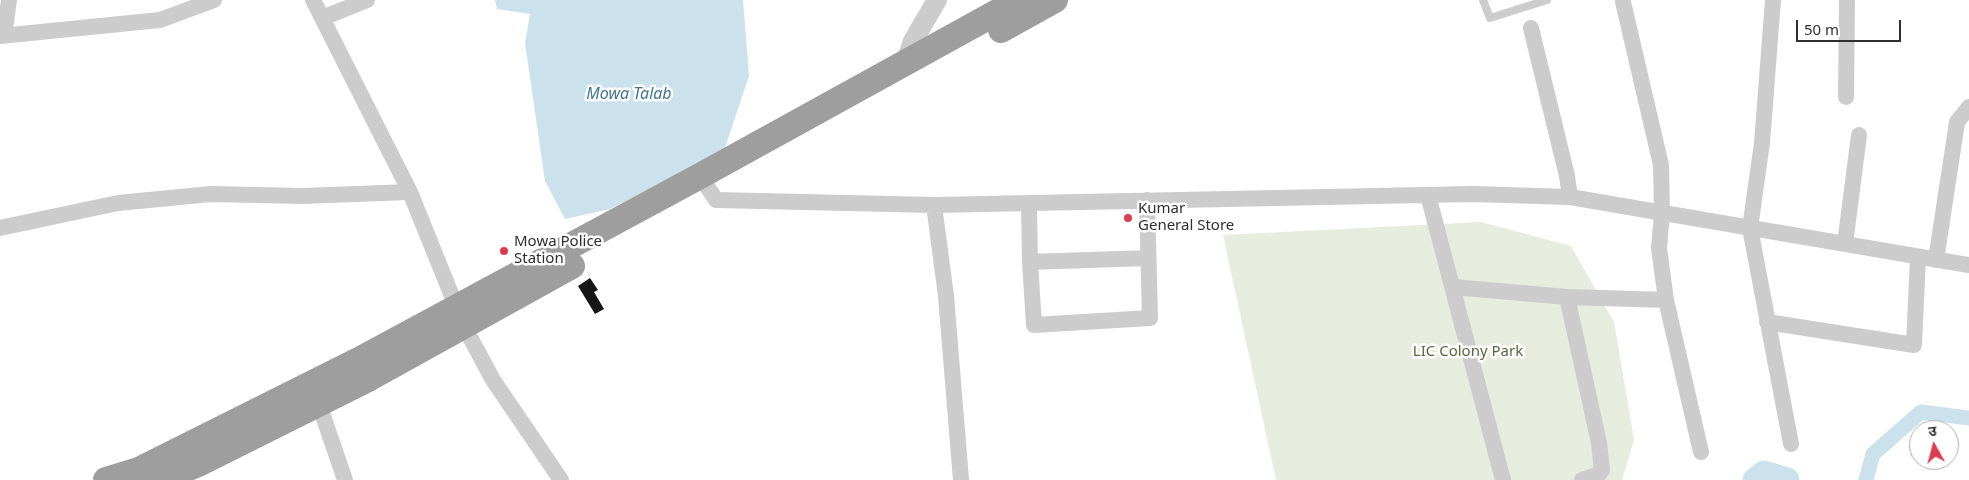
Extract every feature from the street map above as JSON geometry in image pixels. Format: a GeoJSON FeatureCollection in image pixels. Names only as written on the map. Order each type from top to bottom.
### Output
{"type":"FeatureCollection","features":[{"type":"Feature","properties":{"kind":"highway"},"geometry":{"type":"LineString","coordinates":[[160,480],[198,464],[370,378],[460,317],[704,183],[1055,0]]}},
{"type":"Feature","properties":{"kind":"highway"},"geometry":{"type":"LineString","coordinates":[[704,183],[1003,4]]}},
{"type":"Feature","properties":{"kind":"highway"},"geometry":{"type":"LineString","coordinates":[[106,480],[140,470],[359,360],[460,317]]}},
{"type":"Feature","properties":{"kind":"street"},"geometry":{"type":"LineString","coordinates":[[8,0],[2,36],[160,20],[214,0]]}},
{"type":"Feature","properties":{"kind":"street"},"geometry":{"type":"LineString","coordinates":[[313,0],[410,192],[460,317],[493,380],[561,480]]}},
{"type":"Feature","properties":{"kind":"street"},"geometry":{"type":"LineString","coordinates":[[322,18],[367,0]]}},
{"type":"Feature","properties":{"kind":"street"},"geometry":{"type":"LineString","coordinates":[[906,62],[913,41],[937,0]]}},
{"type":"Feature","properties":{"kind":"street"},"geometry":{"type":"LineString","coordinates":[[1773,0],[1762,143],[1750,228],[1791,444]]}},
{"type":"Feature","properties":{"kind":"street"},"geometry":{"type":"LineString","coordinates":[[1846,96],[1848,0]]}},
{"type":"Feature","properties":{"kind":"street"},"geometry":{"type":"LineString","coordinates":[[1623,2],[1661,165],[1662,213],[1659,248],[1666,300],[1701,452]]}},
{"type":"Feature","properties":{"kind":"street"},"geometry":{"type":"LineString","coordinates":[[1531,28],[1567,176],[1570,197]]}},
{"type":"Feature","properties":{"kind":"street"},"geometry":{"type":"LineString","coordinates":[[1936,260],[1957,122],[1969,107]]}},
{"type":"Feature","properties":{"kind":"street"},"geometry":{"type":"LineString","coordinates":[[1845,244],[1859,135]]}},
{"type":"Feature","properties":{"kind":"street"},"geometry":{"type":"LineString","coordinates":[[704,183],[716,200],[934,205],[1428,195],[1570,197],[1969,265]]}},
{"type":"Feature","properties":{"kind":"street"},"geometry":{"type":"LineString","coordinates":[[0,228],[118,203],[211,194],[302,196],[410,192]]}},
{"type":"Feature","properties":{"kind":"street"},"geometry":{"type":"LineString","coordinates":[[1428,195],[1503,480]]}},
{"type":"Feature","properties":{"kind":"street"},"geometry":{"type":"LineString","coordinates":[[1029,204],[1034,325],[1150,318],[1147,200]]}},
{"type":"Feature","properties":{"kind":"street"},"geometry":{"type":"LineString","coordinates":[[934,205],[948,316],[960,480]]}},
{"type":"Feature","properties":{"kind":"street"},"geometry":{"type":"LineString","coordinates":[[1767,322],[1914,345],[1918,257]]}},
{"type":"Feature","properties":{"kind":"street"},"geometry":{"type":"LineString","coordinates":[[1030,262],[1148,258]]}},
{"type":"Feature","properties":{"kind":"street"},"geometry":{"type":"LineString","coordinates":[[1453,287],[1567,297],[1666,300]]}},
{"type":"Feature","properties":{"kind":"street"},"geometry":{"type":"LineString","coordinates":[[1567,297],[1599,443],[1602,470],[1600,474],[1582,480]]}},
{"type":"Feature","properties":{"kind":"street"},"geometry":{"type":"LineString","coordinates":[[319,404],[345,480]]}},
{"type":"Feature","properties":{"kind":"lane"},"geometry":{"type":"LineString","coordinates":[[1483,0],[1490,18],[1547,0]]}},
{"type":"Feature","properties":{"kind":"green space","name":"LIC Colony Park"},"geometry":{"type":"Polygon","coordinates":[[[1481,222],[1571,246],[1614,322],[1634,440],[1622,480],[1276,480],[1223,235],[1481,222]]]}},
{"type":"Feature","properties":{"kind":"water","name":"Mowa Talab"},"geometry":{"type":"Polygon","coordinates":[[[495,0],[743,0],[749,76],[724,151],[610,209],[565,219],[545,181],[525,43],[530,14],[497,9],[495,0]]]}},
{"type":"Feature","properties":{"kind":"building"},"geometry":{"type":"Polygon","coordinates":[[[590,278],[598,290],[594,292],[604,309],[595,314],[578,286],[590,278]]]}},
{"type":"Feature","properties":{"kind":"waterway"},"geometry":{"type":"LineString","coordinates":[[1866,480],[1873,454],[1921,412],[1969,418]]}},
{"type":"Feature","properties":{"kind":"waterway"},"geometry":{"type":"LineString","coordinates":[[1755,480],[1764,473],[1787,480]]}},
{"type":"Feature","properties":{"kind":"place","name":"Kumar General Store"},"geometry":{"type":"Point","coordinates":[1128,218]}},
{"type":"Feature","properties":{"kind":"place","name":"Mowa Police Station"},"geometry":{"type":"Point","coordinates":[504,251]}}]}
